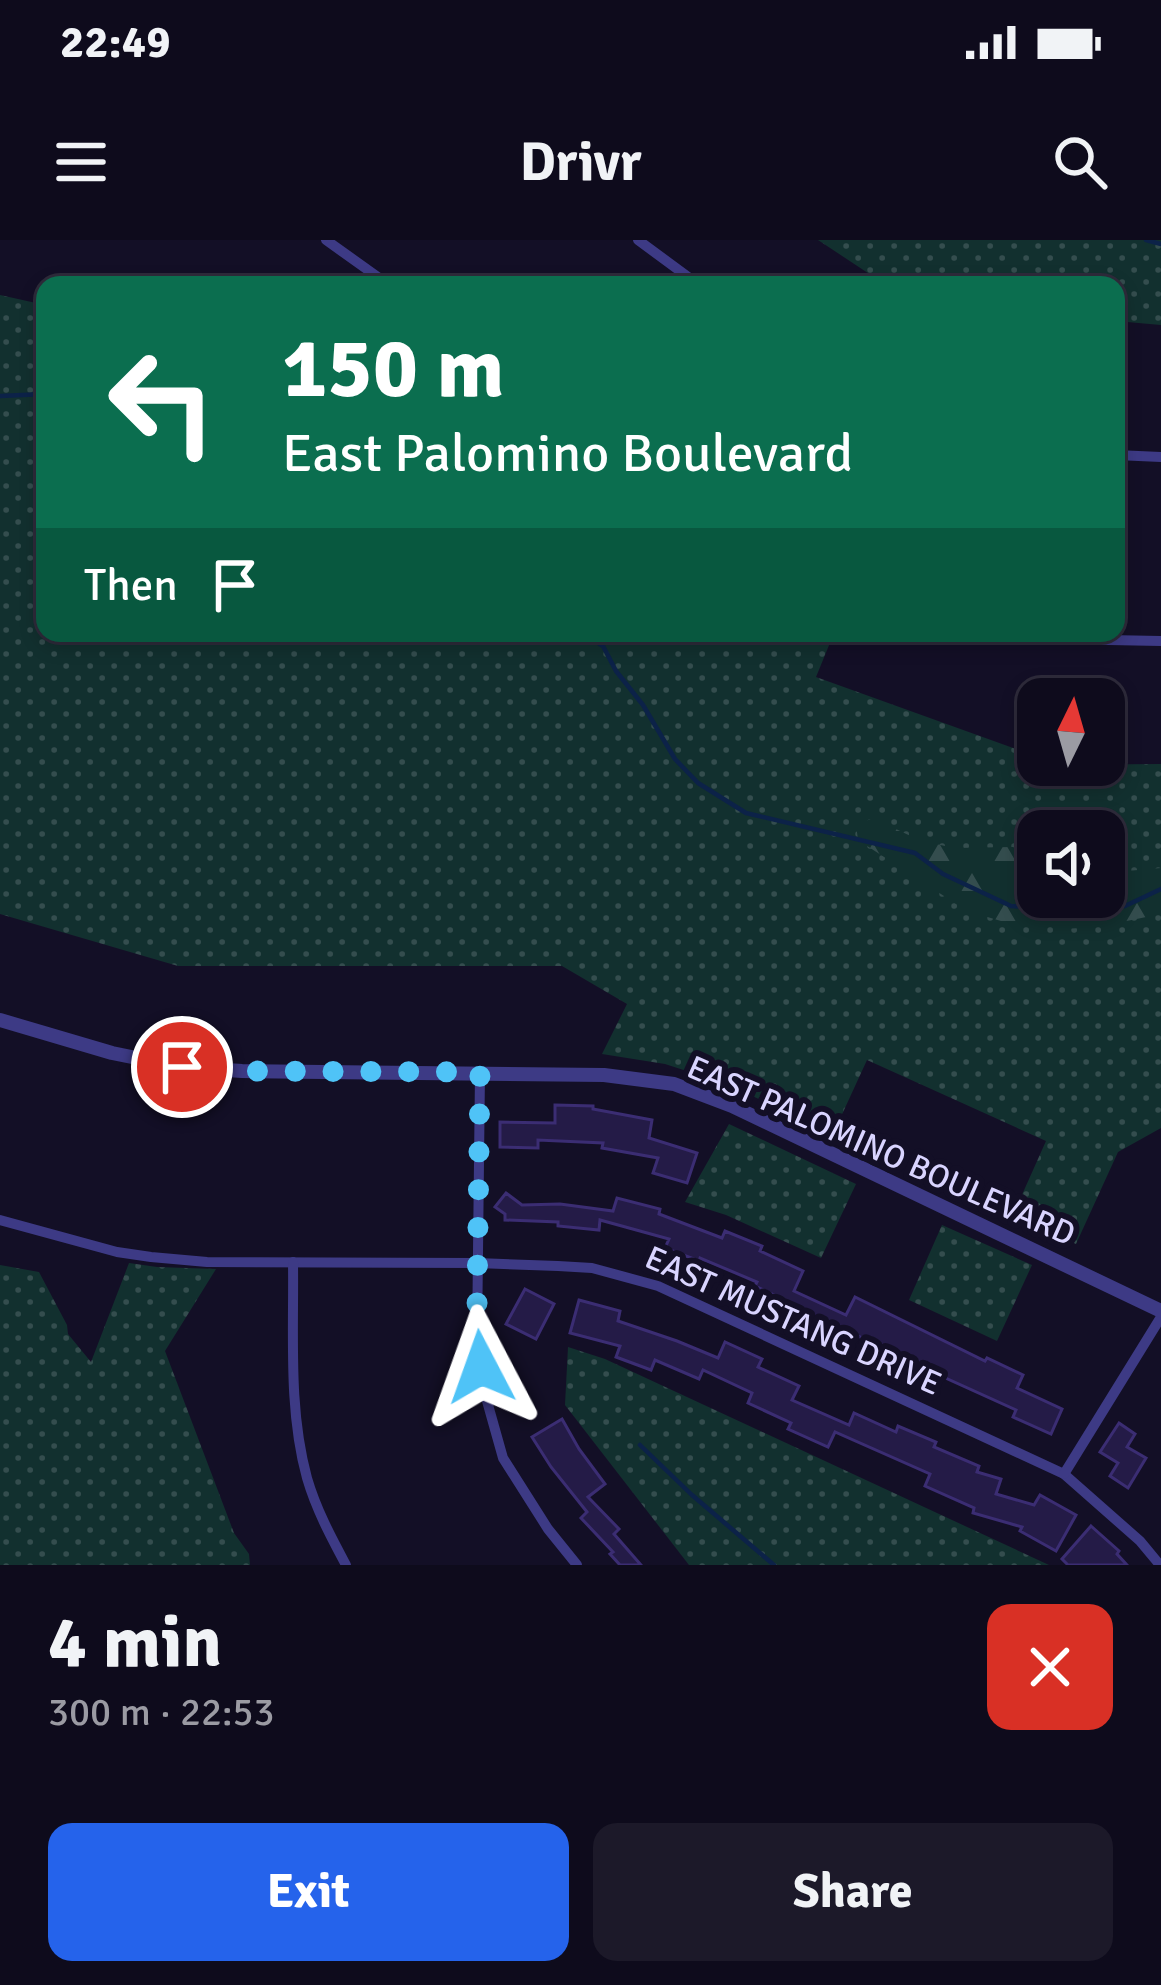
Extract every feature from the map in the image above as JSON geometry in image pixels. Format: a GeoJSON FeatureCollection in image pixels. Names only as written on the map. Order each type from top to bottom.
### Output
{"type":"FeatureCollection","features":[{"type":"Feature","properties":{"kind":"street"},"geometry":{"type":"LineString","coordinates":[[326,240],[376,276]]}},
{"type":"Feature","properties":{"kind":"street"},"geometry":{"type":"LineString","coordinates":[[638,240],[687,276]]}},
{"type":"Feature","properties":{"kind":"street"},"geometry":{"type":"LineString","coordinates":[[1125,455],[1161,457]]}},
{"type":"Feature","properties":{"kind":"street"},"geometry":{"type":"LineString","coordinates":[[1125,640],[1161,641]]}},
{"type":"Feature","properties":{"kind":"street","name":"EAST PALOMINO BOULEVARD"},"geometry":{"type":"LineString","coordinates":[[0,1020],[112,1053],[182,1067],[604,1075],[674,1084],[732,1106],[1161,1314]]}},
{"type":"Feature","properties":{"kind":"street"},"geometry":{"type":"LineString","coordinates":[[480,1072],[477,1342],[484,1394],[503,1458],[534,1510],[577,1565]]}},
{"type":"Feature","properties":{"kind":"street","name":"EAST MUSTANG DRIVE"},"geometry":{"type":"LineString","coordinates":[[0,1220],[151,1257],[207,1262],[592,1268],[658,1286],[1064,1474],[1140,1540],[1160,1565]]}},
{"type":"Feature","properties":{"kind":"street"},"geometry":{"type":"LineString","coordinates":[[293,1262],[294,1398],[300,1445],[317,1506],[346,1565]]}},
{"type":"Feature","properties":{"kind":"street"},"geometry":{"type":"LineString","coordinates":[[1064,1474],[1161,1314]]}},
{"type":"Feature","properties":{"kind":"green space"},"geometry":{"type":"Polygon","coordinates":[[[818,240],[1161,240],[1161,325],[1125,322],[1125,276],[872,276],[818,240]]]}},
{"type":"Feature","properties":{"kind":"green space"},"geometry":{"type":"Polygon","coordinates":[[[0,295],[36,303],[36,642],[830,642],[816,677],[1017,749],[1017,786],[1125,786],[1125,764],[1161,764],[1161,1128],[1118,1152],[1076,1244],[1013,1215],[1046,1141],[867,1060],[833,1134],[727,1084],[665,1064],[602,1054],[627,1004],[562,966],[178,966],[0,914],[0,295]]]}},
{"type":"Feature","properties":{"kind":"green space"},"geometry":{"type":"Polygon","coordinates":[[[873,818],[921,841],[955,848],[1017,849],[1017,918],[1125,918],[1125,871],[1161,868],[1161,914],[1063,929],[1035,921],[1001,921],[967,911],[858,840],[856,825],[873,818]]]}},
{"type":"Feature","properties":{"kind":"green space"},"geometry":{"type":"Polygon","coordinates":[[[729,1124],[856,1184],[821,1258],[685,1202],[729,1124]]]}},
{"type":"Feature","properties":{"kind":"green space"},"geometry":{"type":"Polygon","coordinates":[[[942,1225],[1032,1265],[997,1341],[909,1300],[942,1225]]]}},
{"type":"Feature","properties":{"kind":"green space"},"geometry":{"type":"Polygon","coordinates":[[[129,1263],[216,1269],[165,1351],[250,1565],[0,1565],[0,1265],[39,1272],[68,1334],[91,1362],[129,1263]]]}},
{"type":"Feature","properties":{"kind":"green space"},"geometry":{"type":"Polygon","coordinates":[[[568,1347],[605,1359],[1049,1565],[689,1565],[565,1405],[568,1347]]]}},
{"type":"Feature","properties":{"kind":"building"},"geometry":{"type":"Polygon","coordinates":[[[555,1105],[593,1106],[652,1120],[649,1138],[697,1153],[687,1183],[653,1173],[658,1158],[602,1148],[603,1143],[538,1140],[538,1148],[500,1147],[500,1122],[555,1123],[555,1105]]]}},
{"type":"Feature","properties":{"kind":"building"},"geometry":{"type":"Polygon","coordinates":[[[506,1193],[522,1205],[613,1211],[617,1198],[660,1209],[659,1214],[722,1238],[725,1231],[803,1271],[794,1291],[846,1315],[855,1297],[1023,1375],[1017,1388],[1062,1409],[1051,1434],[1013,1417],[1016,1410],[876,1342],[833,1324],[830,1331],[800,1317],[804,1309],[755,1286],[757,1282],[665,1248],[669,1239],[600,1220],[599,1230],[558,1226],[558,1222],[505,1220],[505,1214],[495,1207],[506,1193]]]}},
{"type":"Feature","properties":{"kind":"building"},"geometry":{"type":"Polygon","coordinates":[[[525,1289],[554,1304],[536,1339],[506,1324],[525,1289]]]}},
{"type":"Feature","properties":{"kind":"building"},"geometry":{"type":"Polygon","coordinates":[[[579,1300],[620,1311],[618,1321],[718,1358],[725,1342],[762,1359],[758,1367],[799,1386],[792,1400],[849,1425],[854,1413],[896,1432],[898,1426],[979,1466],[977,1472],[1001,1479],[996,1494],[1034,1505],[1040,1495],[1076,1515],[1056,1551],[1020,1531],[1022,1527],[973,1513],[974,1508],[925,1486],[930,1474],[835,1432],[828,1447],[788,1429],[791,1423],[748,1403],[752,1393],[703,1370],[699,1379],[655,1360],[651,1370],[616,1357],[620,1346],[570,1333],[579,1300]]]}},
{"type":"Feature","properties":{"kind":"building"},"geometry":{"type":"Polygon","coordinates":[[[562,1419],[605,1484],[588,1497],[619,1529],[614,1534],[641,1565],[620,1565],[610,1554],[613,1552],[581,1518],[587,1512],[532,1437],[562,1419]]]}},
{"type":"Feature","properties":{"kind":"building"},"geometry":{"type":"Polygon","coordinates":[[[1119,1423],[1135,1434],[1127,1447],[1146,1458],[1128,1488],[1110,1476],[1118,1463],[1100,1452],[1119,1423]]]}},
{"type":"Feature","properties":{"kind":"building"},"geometry":{"type":"Polygon","coordinates":[[[1091,1526],[1119,1551],[1127,1565],[1068,1565],[1062,1559],[1091,1526]]]}},
{"type":"Feature","properties":{"kind":"waterway"},"geometry":{"type":"LineString","coordinates":[[1146,240],[1161,244]]}},
{"type":"Feature","properties":{"kind":"waterway"},"geometry":{"type":"LineString","coordinates":[[0,396],[36,394]]}},
{"type":"Feature","properties":{"kind":"waterway"},"geometry":{"type":"LineString","coordinates":[[597,642],[675,759],[698,783],[746,813],[915,853],[943,874],[1011,906],[1082,911],[1125,906],[1161,889]]}},
{"type":"Feature","properties":{"kind":"waterway"},"geometry":{"type":"LineString","coordinates":[[640,1445],[774,1565]]}},
{"type":"Feature","properties":{"kind":"route"},"geometry":{"type":"LineString","coordinates":[[182,1067],[480,1072],[477,1342],[481,1367]]}}]}
